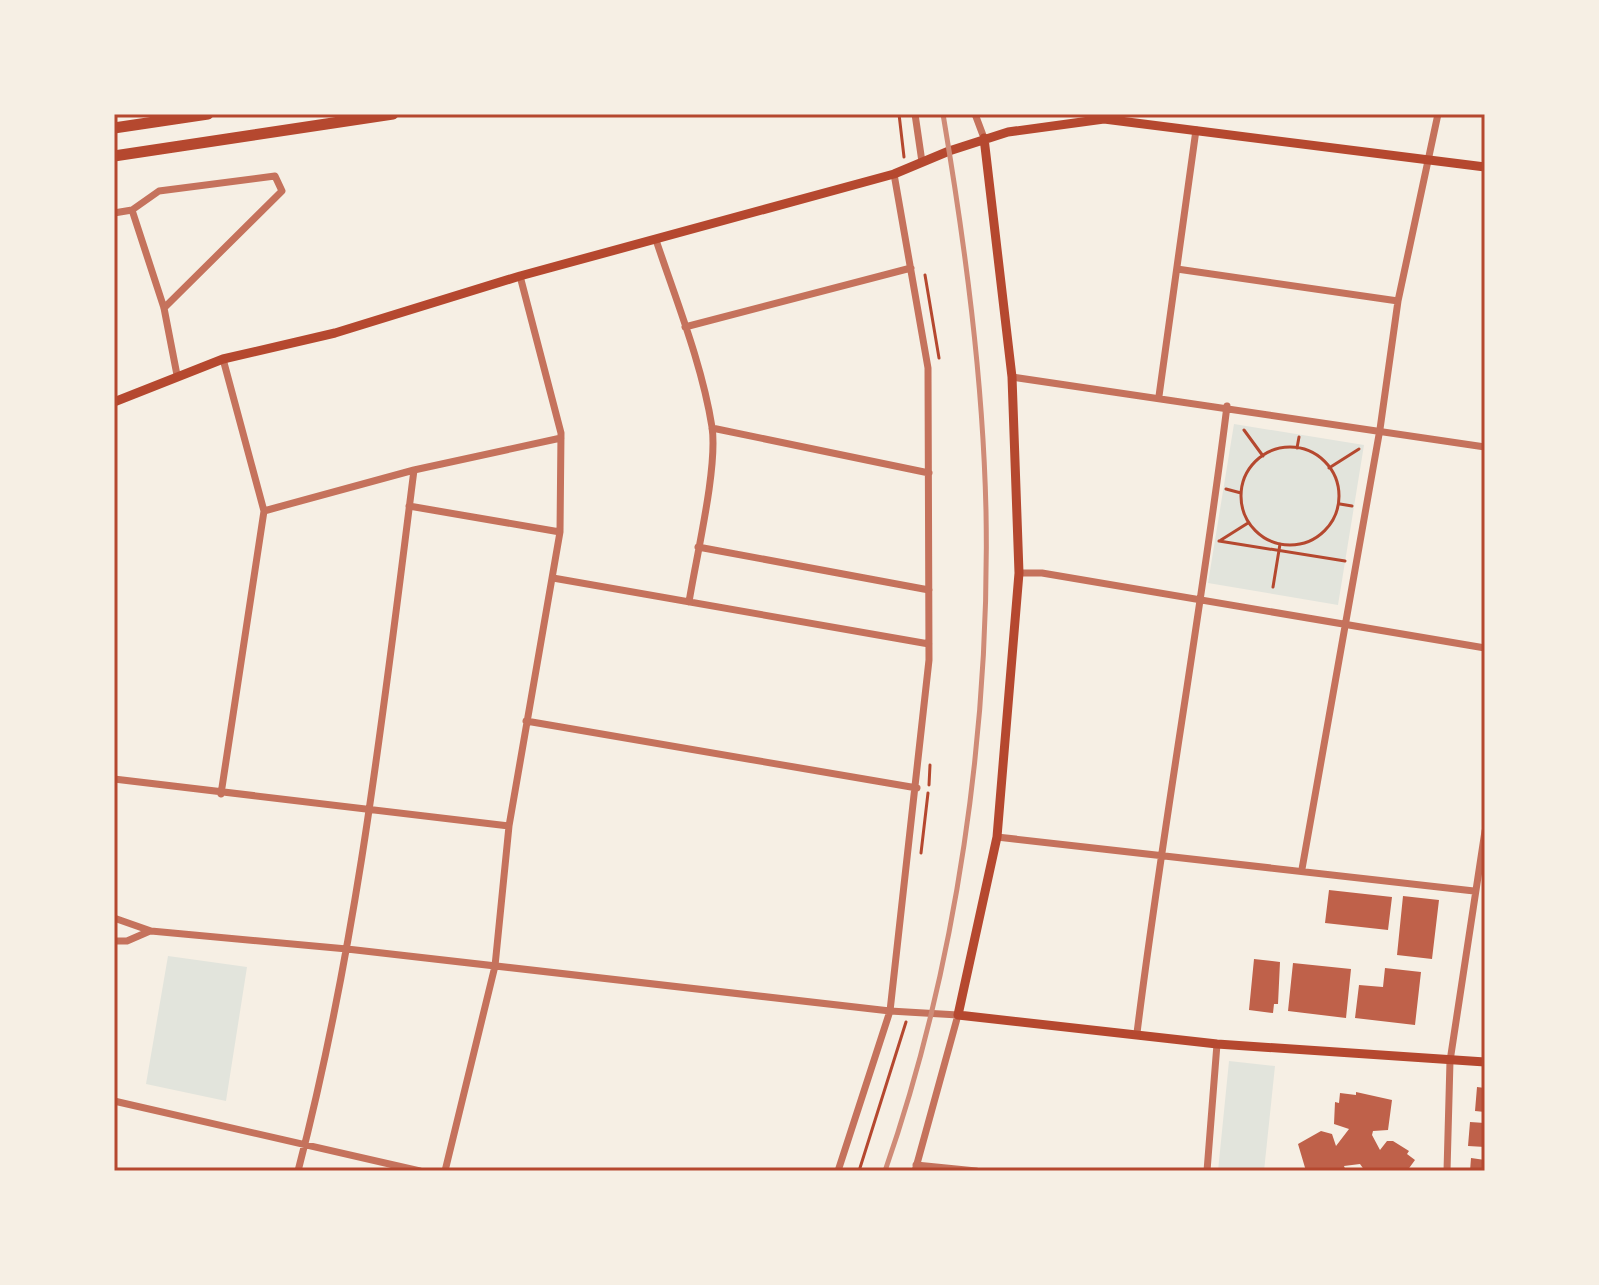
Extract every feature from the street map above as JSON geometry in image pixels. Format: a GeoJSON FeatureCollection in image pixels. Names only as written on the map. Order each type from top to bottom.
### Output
{"type":"FeatureCollection","features":[{"type":"Feature","properties":{"kind":"highway"},"geometry":{"type":"LineString","coordinates":[[114,128],[208,114]]}},
{"type":"Feature","properties":{"kind":"highway"},"geometry":{"type":"LineString","coordinates":[[114,156],[393,114]]}},
{"type":"Feature","properties":{"kind":"main road"},"geometry":{"type":"LineString","coordinates":[[114,402],[223,359],[335,333],[520,276],[894,174],[984,138],[1104,119],[1485,167]]}},
{"type":"Feature","properties":{"kind":"main road"},"geometry":{"type":"LineString","coordinates":[[984,138],[1012,377],[1019,573],[997,837],[958,1015],[1217,1044],[1485,1062]]}},
{"type":"Feature","properties":{"kind":"street"},"geometry":{"type":"LineString","coordinates":[[915,114],[922,162]]}},
{"type":"Feature","properties":{"kind":"street"},"geometry":{"type":"LineString","coordinates":[[975,114],[984,138]]}},
{"type":"Feature","properties":{"kind":"street"},"geometry":{"type":"LineString","coordinates":[[1302,869],[1380,429],[1398,301],[1438,114]]}},
{"type":"Feature","properties":{"kind":"street"},"geometry":{"type":"LineString","coordinates":[[1159,396],[1196,130]]}},
{"type":"Feature","properties":{"kind":"street"},"geometry":{"type":"LineString","coordinates":[[838,1171],[890,1011],[917,788],[929,644],[928,368],[894,174]]}},
{"type":"Feature","properties":{"kind":"street"},"geometry":{"type":"LineString","coordinates":[[114,213],[132,210],[159,191],[275,176],[282,191],[164,308]]}},
{"type":"Feature","properties":{"kind":"street"},"geometry":{"type":"LineString","coordinates":[[132,210],[164,308],[177,375]]}},
{"type":"Feature","properties":{"kind":"street"},"geometry":{"type":"LineString","coordinates":[[656,240],[685,327],[712,428],[689,602]]}},
{"type":"Feature","properties":{"kind":"street"},"geometry":{"type":"LineString","coordinates":[[685,327],[911,268]]}},
{"type":"Feature","properties":{"kind":"street"},"geometry":{"type":"LineString","coordinates":[[1177,269],[1398,301]]}},
{"type":"Feature","properties":{"kind":"street"},"geometry":{"type":"LineString","coordinates":[[445,1171],[495,966],[509,826],[560,532],[561,438],[520,276]]}},
{"type":"Feature","properties":{"kind":"street"},"geometry":{"type":"LineString","coordinates":[[221,794],[264,511],[223,359]]}},
{"type":"Feature","properties":{"kind":"street"},"geometry":{"type":"LineString","coordinates":[[1012,377],[1227,406],[1485,447]]}},
{"type":"Feature","properties":{"kind":"street"},"geometry":{"type":"LineString","coordinates":[[1137,1033],[1159,857],[1209,547],[1227,406]]}},
{"type":"Feature","properties":{"kind":"street"},"geometry":{"type":"LineString","coordinates":[[712,428],[929,473]]}},
{"type":"Feature","properties":{"kind":"street"},"geometry":{"type":"LineString","coordinates":[[264,511],[414,470],[561,438]]}},
{"type":"Feature","properties":{"kind":"street"},"geometry":{"type":"LineString","coordinates":[[298,1171],[347,949],[371,810],[414,470]]}},
{"type":"Feature","properties":{"kind":"street"},"geometry":{"type":"LineString","coordinates":[[409,506],[560,532]]}},
{"type":"Feature","properties":{"kind":"street"},"geometry":{"type":"LineString","coordinates":[[698,547],[929,590]]}},
{"type":"Feature","properties":{"kind":"street"},"geometry":{"type":"LineString","coordinates":[[1019,573],[1042,573],[1345,627],[1485,648]]}},
{"type":"Feature","properties":{"kind":"street"},"geometry":{"type":"LineString","coordinates":[[553,578],[929,644]]}},
{"type":"Feature","properties":{"kind":"street"},"geometry":{"type":"LineString","coordinates":[[526,721],[917,788]]}},
{"type":"Feature","properties":{"kind":"street"},"geometry":{"type":"LineString","coordinates":[[114,779],[509,826]]}},
{"type":"Feature","properties":{"kind":"street"},"geometry":{"type":"LineString","coordinates":[[1447,1171],[1450,1061],[1485,831]]}},
{"type":"Feature","properties":{"kind":"street"},"geometry":{"type":"LineString","coordinates":[[997,837],[1159,857],[1302,869],[1474,891]]}},
{"type":"Feature","properties":{"kind":"street"},"geometry":{"type":"LineString","coordinates":[[114,918],[151,931],[347,949],[890,1011],[958,1015],[916,1168],[976,1171]]}},
{"type":"Feature","properties":{"kind":"street"},"geometry":{"type":"LineString","coordinates":[[114,941],[127,941],[151,931]]}},
{"type":"Feature","properties":{"kind":"street"},"geometry":{"type":"LineString","coordinates":[[1207,1171],[1217,1044]]}},
{"type":"Feature","properties":{"kind":"street"},"geometry":{"type":"LineString","coordinates":[[114,1101],[420,1171]]}},
{"type":"Feature","properties":{"kind":"path"},"geometry":{"type":"LineString","coordinates":[[1244,430],[1263,456]]}},
{"type":"Feature","properties":{"kind":"path"},"geometry":{"type":"LineString","coordinates":[[1297,448],[1299,437]]}},
{"type":"Feature","properties":{"kind":"path"},"geometry":{"type":"LineString","coordinates":[[1281,448],[1297,448],[1311,452],[1329,468],[1338,488],[1338,504],[1333,520],[1322,533],[1308,542],[1280,544],[1260,536],[1248,523],[1241,493],[1245,476],[1263,456],[1281,448]]}},
{"type":"Feature","properties":{"kind":"path"},"geometry":{"type":"LineString","coordinates":[[1329,468],[1359,449]]}},
{"type":"Feature","properties":{"kind":"path"},"geometry":{"type":"LineString","coordinates":[[1226,489],[1241,493]]}},
{"type":"Feature","properties":{"kind":"path"},"geometry":{"type":"LineString","coordinates":[[1338,504],[1352,506]]}},
{"type":"Feature","properties":{"kind":"path"},"geometry":{"type":"LineString","coordinates":[[1209,547],[1248,523]]}},
{"type":"Feature","properties":{"kind":"path"},"geometry":{"type":"LineString","coordinates":[[1219,541],[1356,562]]}},
{"type":"Feature","properties":{"kind":"path"},"geometry":{"type":"LineString","coordinates":[[1273,587],[1280,544]]}},
{"type":"Feature","properties":{"kind":"path"},"geometry":{"type":"LineString","coordinates":[[859,1171],[909,1012]]}},
{"type":"Feature","properties":{"kind":"shaded area"},"geometry":{"type":"Polygon","coordinates":[[[1234,424],[1364,445],[1338,605],[1208,583],[1234,424]]]}},
{"type":"Feature","properties":{"kind":"shaded area"},"geometry":{"type":"Polygon","coordinates":[[[168,956],[247,967],[226,1101],[146,1084],[168,956]]]}},
{"type":"Feature","properties":{"kind":"shaded area"},"geometry":{"type":"Polygon","coordinates":[[[1229,1061],[1275,1066],[1264,1171],[1218,1171],[1229,1061]]]}},
{"type":"Feature","properties":{"kind":"building"},"geometry":{"type":"Polygon","coordinates":[[[1329,890],[1392,897],[1388,930],[1325,923],[1329,890]]]}},
{"type":"Feature","properties":{"kind":"building"},"geometry":{"type":"Polygon","coordinates":[[[1403,896],[1439,900],[1432,959],[1397,955],[1403,896]]]}},
{"type":"Feature","properties":{"kind":"building"},"geometry":{"type":"Polygon","coordinates":[[[1254,959],[1280,962],[1278,1004],[1274,1004],[1273,1013],[1249,1010],[1254,959]]]}},
{"type":"Feature","properties":{"kind":"building"},"geometry":{"type":"Polygon","coordinates":[[[1293,963],[1351,969],[1346,1018],[1288,1011],[1293,963]]]}},
{"type":"Feature","properties":{"kind":"building"},"geometry":{"type":"Polygon","coordinates":[[[1385,968],[1421,972],[1415,1025],[1355,1018],[1359,985],[1383,987],[1385,968]]]}},
{"type":"Feature","properties":{"kind":"building"},"geometry":{"type":"Polygon","coordinates":[[[1477,1087],[1485,1088],[1485,1112],[1475,1111],[1477,1087]]]}},
{"type":"Feature","properties":{"kind":"building"},"geometry":{"type":"Polygon","coordinates":[[[1356,1092],[1392,1100],[1388,1130],[1373,1131],[1372,1135],[1380,1150],[1387,1141],[1393,1141],[1409,1151],[1407,1154],[1415,1160],[1407,1171],[1365,1171],[1360,1164],[1344,1166],[1346,1171],[1306,1171],[1298,1144],[1321,1131],[1332,1134],[1336,1146],[1349,1129],[1334,1124],[1335,1102],[1339,1103],[1340,1093],[1356,1095],[1356,1092]]]}},
{"type":"Feature","properties":{"kind":"building"},"geometry":{"type":"Polygon","coordinates":[[[1470,1122],[1485,1123],[1485,1147],[1468,1146],[1470,1122]]]}},
{"type":"Feature","properties":{"kind":"building"},"geometry":{"type":"Polygon","coordinates":[[[1471,1158],[1485,1160],[1485,1171],[1470,1171],[1471,1158]]]}},
{"type":"Feature","properties":{"kind":"railway"},"geometry":{"type":"LineString","coordinates":[[885,1171],[932,1011],[950,929],[975,761],[982,677],[986,511],[981,411],[959,213],[943,114]]}}]}
